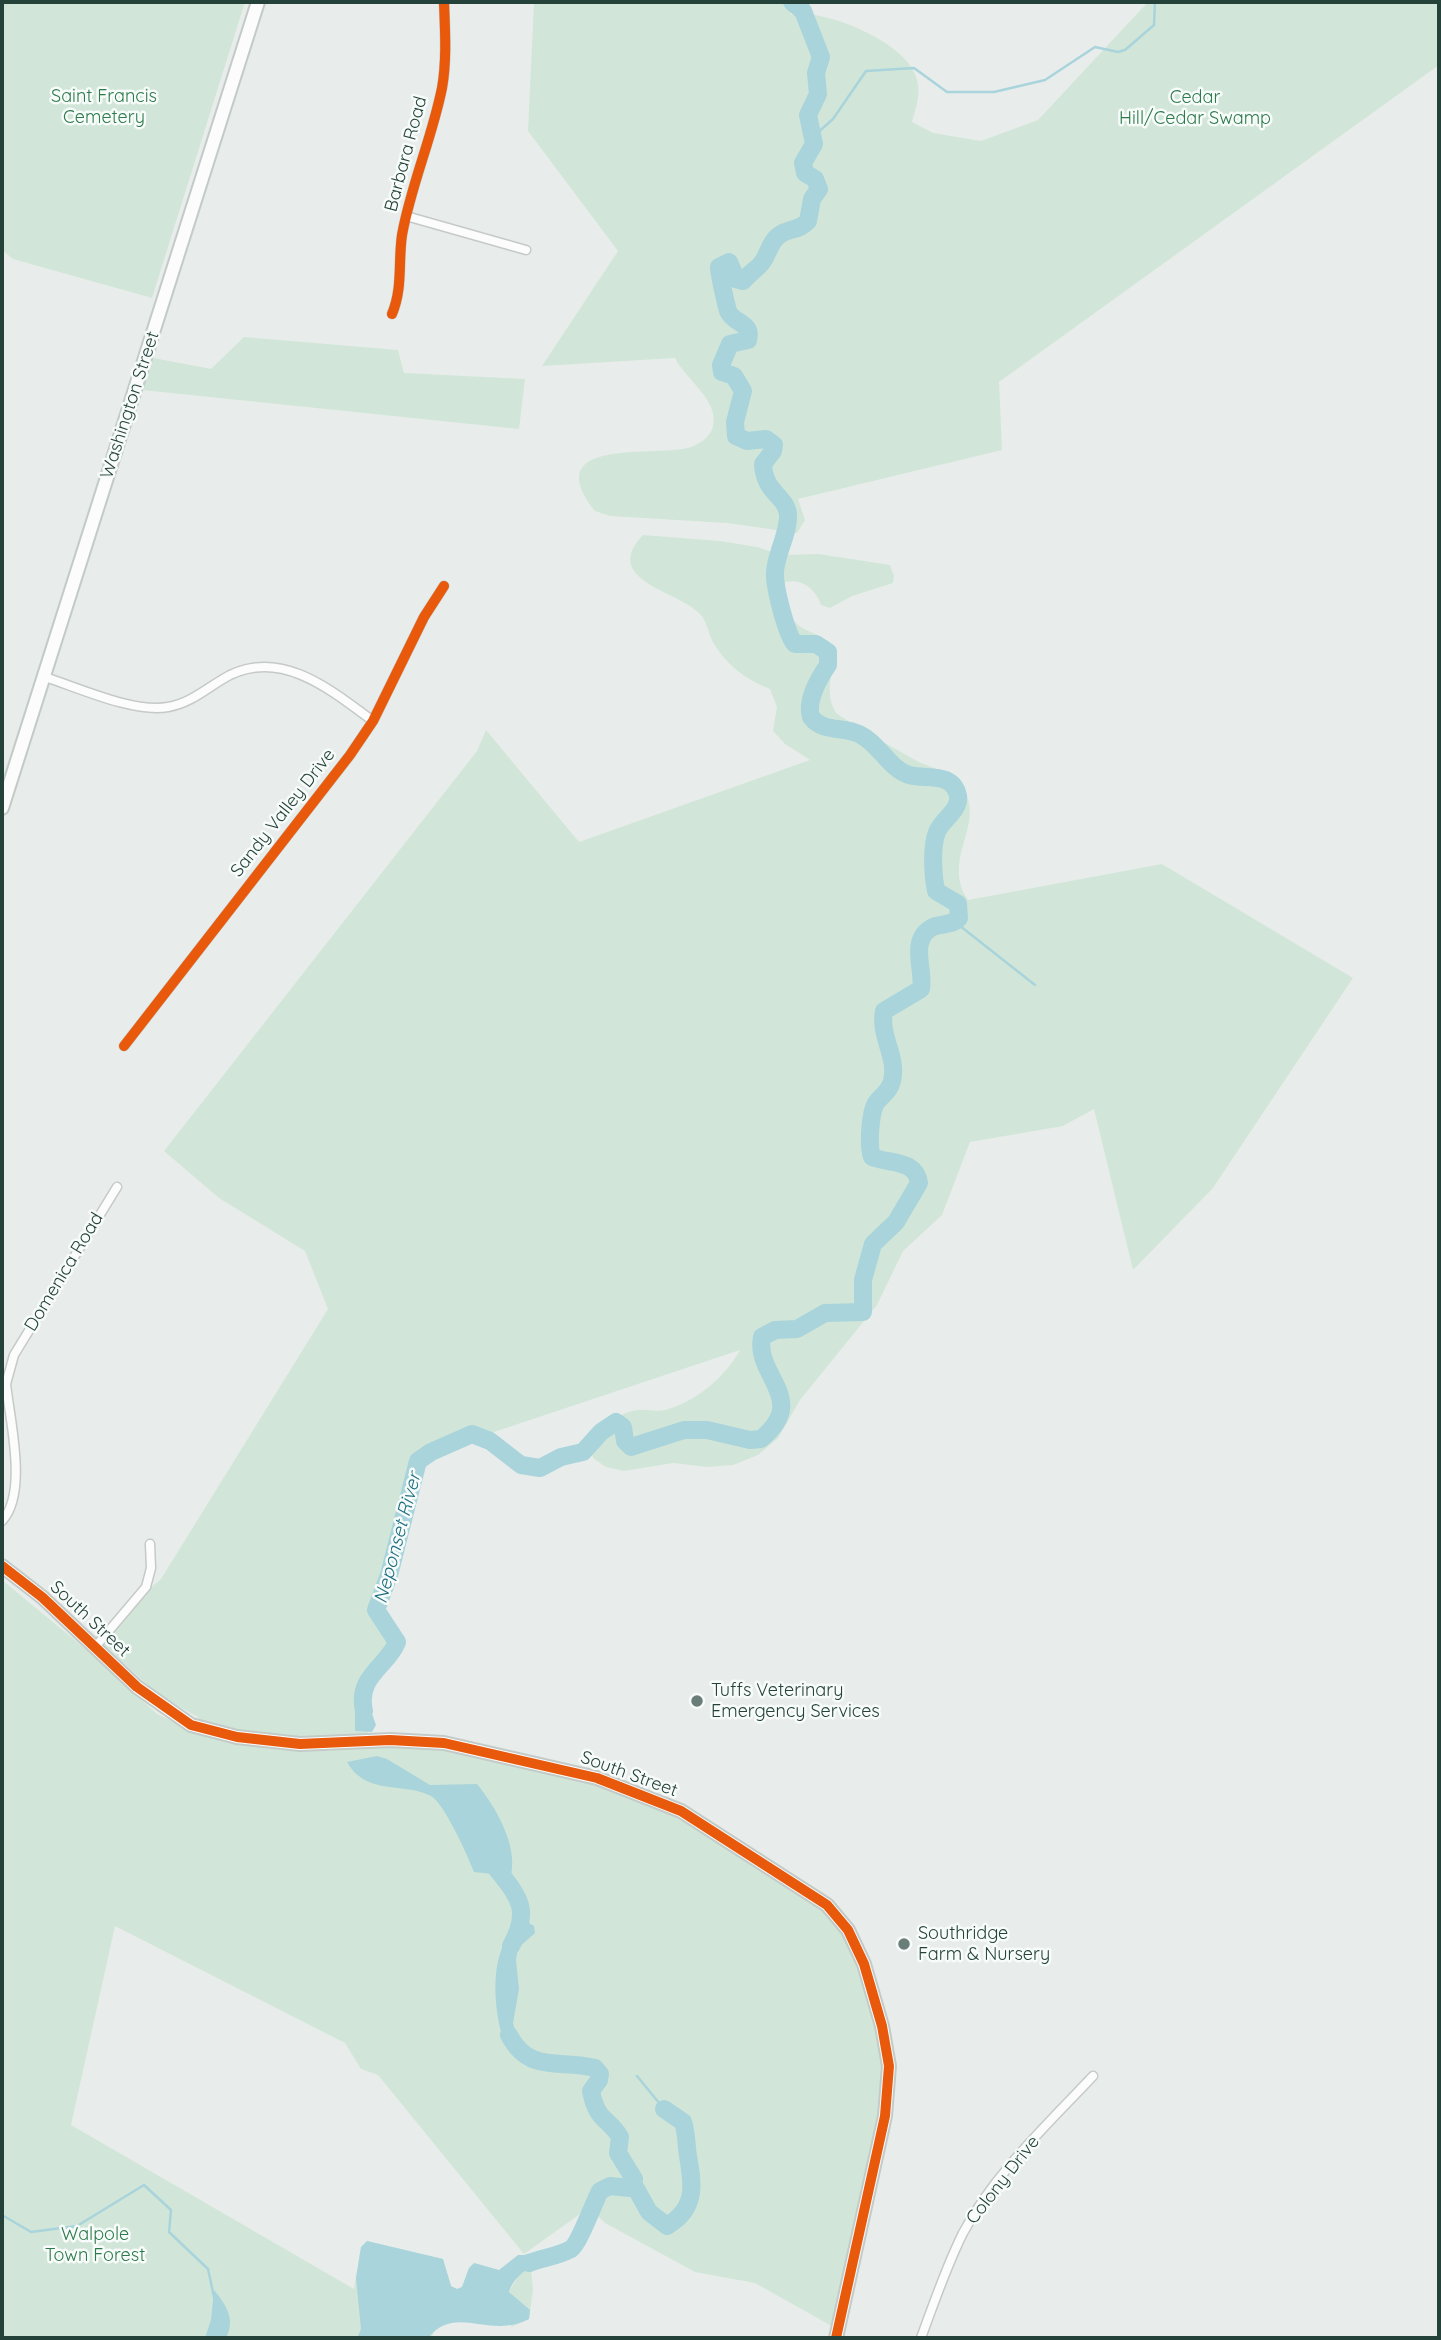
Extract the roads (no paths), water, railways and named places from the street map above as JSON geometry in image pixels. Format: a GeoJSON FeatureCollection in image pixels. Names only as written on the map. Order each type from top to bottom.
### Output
{"type":"FeatureCollection","features":[{"type":"Feature","properties":{"kind":"street","name":"Washington Street"},"geometry":{"type":"LineString","coordinates":[[2,808],[258,2]]}},
{"type":"Feature","properties":{"kind":"street","name":"Barbara Road"},"geometry":{"type":"LineString","coordinates":[[392,314],[398,298],[400,251],[406,216],[441,90],[445,58],[444,2]]}},
{"type":"Feature","properties":{"kind":"street"},"geometry":{"type":"LineString","coordinates":[[406,216],[526,250]]}},
{"type":"Feature","properties":{"kind":"street","name":"Sandy Valley Drive"},"geometry":{"type":"LineString","coordinates":[[124,1046],[338,772],[373,721],[424,617],[444,586]]}},
{"type":"Feature","properties":{"kind":"street"},"geometry":{"type":"LineString","coordinates":[[44,677],[152,708],[184,703],[239,671],[255,666],[277,667],[324,687],[373,721]]}},
{"type":"Feature","properties":{"kind":"street","name":"Domenica Road"},"geometry":{"type":"LineString","coordinates":[[2,1521],[9,1512],[17,1486],[6,1384],[14,1355],[117,1187]]}},
{"type":"Feature","properties":{"kind":"street"},"geometry":{"type":"LineString","coordinates":[[96,1646],[146,1587],[151,1567],[150,1544]]}},
{"type":"Feature","properties":{"kind":"street","name":"South Street"},"geometry":{"type":"LineString","coordinates":[[2,1566],[42,1597],[137,1687],[163,1708],[191,1725],[217,1733],[300,1744],[390,1740],[444,1743],[615,1784],[696,1820],[827,1905],[848,1930],[864,1964],[882,2026],[889,2066],[886,2116],[835,2338]]}},
{"type":"Feature","properties":{"kind":"street","name":"Colony Drive"},"geometry":{"type":"LineString","coordinates":[[921,2338],[944,2274],[976,2211],[1023,2150],[1093,2076]]}},
{"type":"Feature","properties":{"kind":"water"},"geometry":{"type":"Polygon","coordinates":[[[361,1687],[371,1688],[370,1708],[376,1725],[372,1732],[355,1731],[355,1692],[361,1687]]]}},
{"type":"Feature","properties":{"kind":"water"},"geometry":{"type":"Polygon","coordinates":[[[377,1756],[387,1759],[430,1785],[477,1784],[498,1815],[508,1839],[511,1875],[500,1881],[492,1874],[474,1872],[449,1819],[431,1796],[364,1780],[347,1762],[377,1756]]]}},
{"type":"Feature","properties":{"kind":"water"},"geometry":{"type":"Polygon","coordinates":[[[529,1923],[534,1926],[535,1933],[518,1948],[516,1960],[519,1989],[513,2023],[521,2052],[505,2044],[498,2014],[496,1976],[505,1942],[515,1930],[529,1923]]]}},
{"type":"Feature","properties":{"kind":"water"},"geometry":{"type":"Polygon","coordinates":[[[367,2241],[443,2259],[451,2286],[457,2289],[462,2287],[469,2268],[474,2263],[499,2270],[518,2255],[550,2255],[521,2275],[509,2292],[530,2310],[529,2319],[500,2326],[450,2323],[428,2338],[357,2338],[361,2329],[356,2278],[361,2247],[367,2241]]]}},
{"type":"Feature","properties":{"kind":"water"},"geometry":{"type":"Polygon","coordinates":[[[214,2290],[230,2318],[226,2338],[205,2338],[211,2320],[214,2290]]]}},
{"type":"Feature","properties":{"kind":"waterway","name":"Neponset River"},"geometry":{"type":"LineString","coordinates":[[364,1711],[363,1699],[369,1680],[397,1642],[376,1610],[389,1575],[418,1461],[431,1452],[472,1434],[490,1441],[521,1465],[540,1468],[561,1457],[583,1452],[601,1432],[616,1422],[623,1427],[625,1441],[631,1447],[684,1430],[707,1430],[750,1440],[761,1439],[775,1425],[781,1412],[781,1399],[765,1364],[762,1337],[775,1330],[797,1329],[825,1313],[863,1312],[863,1280],[873,1244],[896,1222],[919,1183],[917,1175],[907,1166],[872,1157],[871,1122],[876,1103],[892,1081],[893,1063],[884,1029],[884,1011],[921,989],[919,947],[925,932],[959,918],[958,904],[936,891],[933,862],[937,832],[954,811],[958,796],[951,783],[902,772],[866,738],[853,732],[821,725],[811,717],[810,704],[817,683],[828,665],[828,652],[816,644],[795,644],[784,620],[775,572],[787,529],[788,515],[784,503],[767,482],[763,464],[773,451],[774,445],[766,439],[747,441],[736,436],[735,422],[743,391],[734,376],[722,372],[721,365],[730,344],[748,340],[749,334],[745,326],[728,311],[719,267],[729,262],[736,279],[743,281],[763,262],[778,236],[808,221],[812,199],[819,189],[815,179],[805,173],[803,163],[814,144],[808,115],[818,94],[816,73],[821,57],[803,11],[792,2]]}},
{"type":"Feature","properties":{"kind":"waterway"},"geometry":{"type":"LineString","coordinates":[[814,136],[833,119],[866,71],[914,68],[947,92],[994,92],[1045,80],[1095,47],[1118,52],[1125,50],[1154,25],[1155,2]]}},
{"type":"Feature","properties":{"kind":"waterway"},"geometry":{"type":"LineString","coordinates":[[955,922],[1035,985]]}},
{"type":"Feature","properties":{"kind":"waterway","name":"Neponset River"},"geometry":{"type":"LineString","coordinates":[[490,1860],[513,1891],[521,1909],[518,1932],[511,1946]]}},
{"type":"Feature","properties":{"kind":"waterway","name":"Neponset River"},"geometry":{"type":"LineString","coordinates":[[509,2035],[517,2047],[536,2060],[595,2068],[600,2074],[591,2091],[594,2101],[600,2114],[620,2137],[618,2153],[634,2179],[630,2188],[610,2186],[600,2191],[571,2249],[529,2263]]}},
{"type":"Feature","properties":{"kind":"waterway"},"geometry":{"type":"LineString","coordinates":[[637,2076],[664,2109]]}},
{"type":"Feature","properties":{"kind":"waterway"},"geometry":{"type":"LineString","coordinates":[[634,2185],[649,2212],[667,2226],[684,2212],[688,2204],[691,2177],[683,2122],[664,2109]]}},
{"type":"Feature","properties":{"kind":"waterway"},"geometry":{"type":"LineString","coordinates":[[2,2215],[31,2232],[77,2226],[144,2185],[171,2210],[169,2232],[208,2269],[214,2297]]}},
{"type":"Feature","properties":{"kind":"place","name":"Tuffs Veterinary Emergency Services"},"geometry":{"type":"Point","coordinates":[697,1701]}},
{"type":"Feature","properties":{"kind":"place","name":"Southridge Farm & Nursery"},"geometry":{"type":"Point","coordinates":[904,1944]}},
{"type":"Feature","properties":{"kind":"park label","name":"Saint Francis Cemetery"},"geometry":{"type":"Point","coordinates":[104,107]}},
{"type":"Feature","properties":{"kind":"park label","name":"Cedar Hill/Cedar Swamp"},"geometry":{"type":"Point","coordinates":[1195,108]}},
{"type":"Feature","properties":{"kind":"park label","name":"Walpole Town Forest"},"geometry":{"type":"Point","coordinates":[95,2245]}}]}
